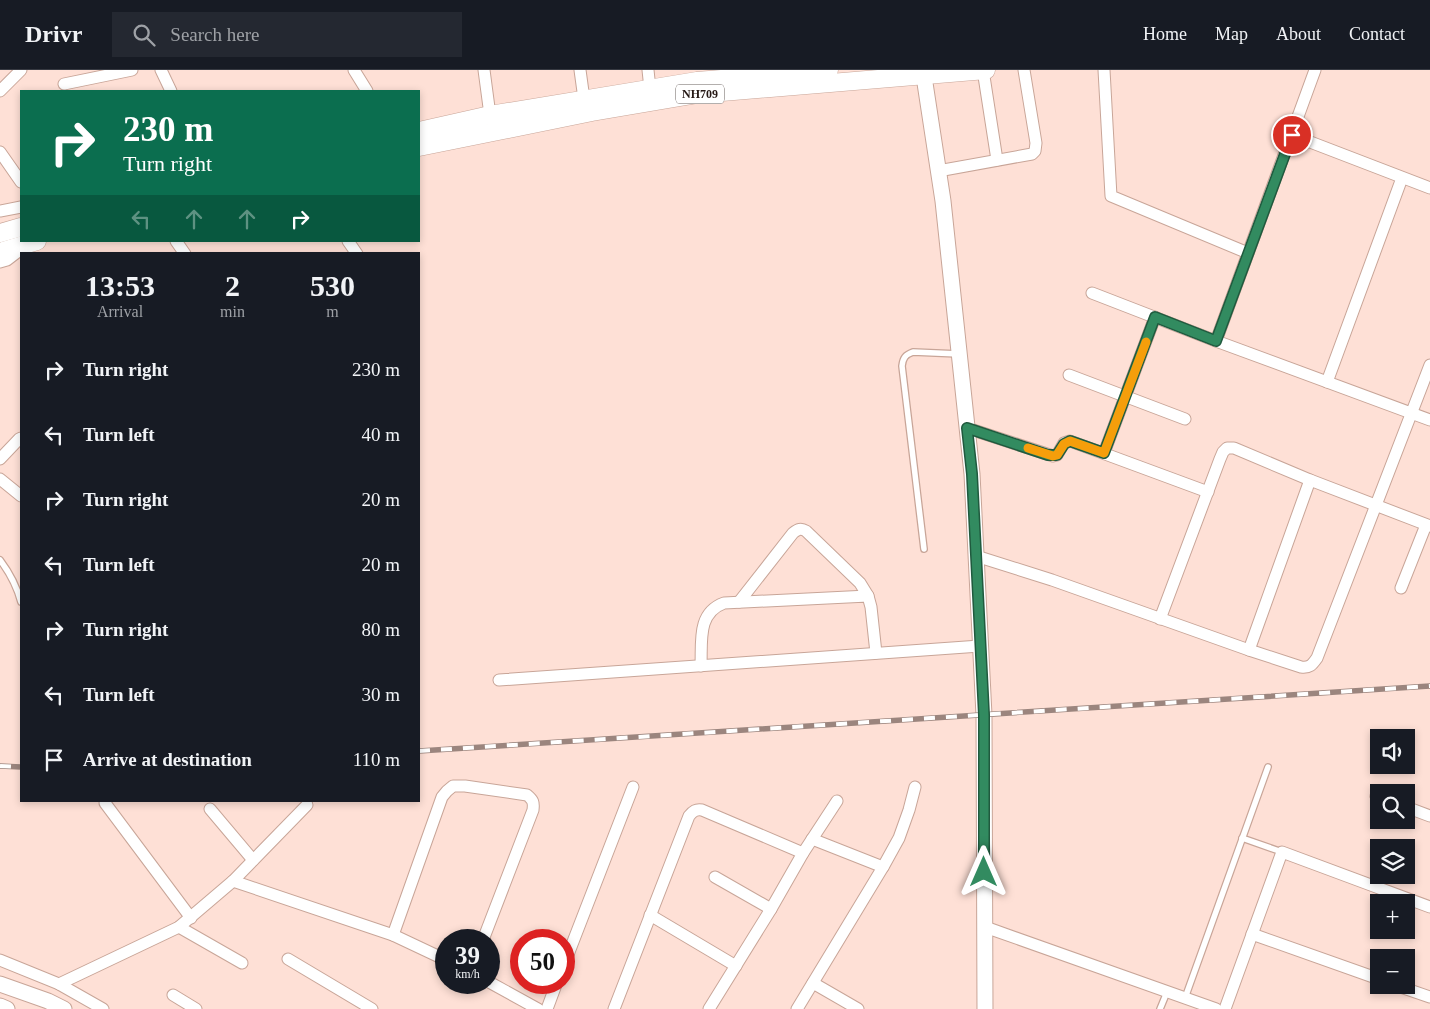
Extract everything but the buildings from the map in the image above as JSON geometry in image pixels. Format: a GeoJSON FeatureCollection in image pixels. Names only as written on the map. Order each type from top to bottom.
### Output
{"type":"FeatureCollection","features":[{"type":"Feature","properties":{"kind":"highway","name":"NH709"},"geometry":{"type":"LineString","coordinates":[[420,131],[490,115],[698,81],[725,74],[829,70]]}},
{"type":"Feature","properties":{"kind":"highway","name":"NH709"},"geometry":{"type":"LineString","coordinates":[[420,147],[592,112],[698,94],[923,73],[984,70]]}},
{"type":"Feature","properties":{"kind":"highway"},"geometry":{"type":"LineString","coordinates":[[0,233],[20,237]]}},
{"type":"Feature","properties":{"kind":"highway"},"geometry":{"type":"LineString","coordinates":[[0,252],[20,242]]}},
{"type":"Feature","properties":{"kind":"main road"},"geometry":{"type":"LineString","coordinates":[[923,73],[944,210],[972,474],[984,715],[985,1009]]}},
{"type":"Feature","properties":{"kind":"main road"},"geometry":{"type":"LineString","coordinates":[[0,984],[48,1001],[64,1009]]}},
{"type":"Feature","properties":{"kind":"main road"},"geometry":{"type":"LineString","coordinates":[[0,1006],[7,1009]]}},
{"type":"Feature","properties":{"kind":"street"},"geometry":{"type":"LineString","coordinates":[[64,84],[132,70]]}},
{"type":"Feature","properties":{"kind":"street"},"geometry":{"type":"LineString","coordinates":[[161,70],[171,90]]}},
{"type":"Feature","properties":{"kind":"street"},"geometry":{"type":"LineString","coordinates":[[354,70],[367,90]]}},
{"type":"Feature","properties":{"kind":"street"},"geometry":{"type":"LineString","coordinates":[[484,70],[490,115]]}},
{"type":"Feature","properties":{"kind":"street"},"geometry":{"type":"LineString","coordinates":[[580,70],[584,99]]}},
{"type":"Feature","properties":{"kind":"street"},"geometry":{"type":"LineString","coordinates":[[648,70],[650,89]]}},
{"type":"Feature","properties":{"kind":"street"},"geometry":{"type":"LineString","coordinates":[[984,70],[998,160]]}},
{"type":"Feature","properties":{"kind":"street"},"geometry":{"type":"LineString","coordinates":[[938,171],[1032,154],[1035,151],[1036,142],[1024,70]]}},
{"type":"Feature","properties":{"kind":"street"},"geometry":{"type":"LineString","coordinates":[[1104,70],[1111,196],[1248,253]]}},
{"type":"Feature","properties":{"kind":"street"},"geometry":{"type":"LineString","coordinates":[[1216,341],[1315,70]]}},
{"type":"Feature","properties":{"kind":"street"},"geometry":{"type":"LineString","coordinates":[[0,91],[17,71]]}},
{"type":"Feature","properties":{"kind":"street"},"geometry":{"type":"LineString","coordinates":[[1292,135],[1430,188]]}},
{"type":"Feature","properties":{"kind":"street"},"geometry":{"type":"LineString","coordinates":[[0,152],[20,181]]}},
{"type":"Feature","properties":{"kind":"street"},"geometry":{"type":"LineString","coordinates":[[1327,382],[1402,178]]}},
{"type":"Feature","properties":{"kind":"street"},"geometry":{"type":"LineString","coordinates":[[0,211],[20,207]]}},
{"type":"Feature","properties":{"kind":"street"},"geometry":{"type":"LineString","coordinates":[[0,262],[17,254],[25,242]]}},
{"type":"Feature","properties":{"kind":"street"},"geometry":{"type":"LineString","coordinates":[[1092,293],[1430,420]]}},
{"type":"Feature","properties":{"kind":"street"},"geometry":{"type":"LineString","coordinates":[[1104,453],[1155,317]]}},
{"type":"Feature","properties":{"kind":"street"},"geometry":{"type":"LineString","coordinates":[[976,556],[1052,580],[1249,650],[1308,668],[1317,658],[1430,366]]}},
{"type":"Feature","properties":{"kind":"street"},"geometry":{"type":"LineString","coordinates":[[1069,375],[1185,419]]}},
{"type":"Feature","properties":{"kind":"street"},"geometry":{"type":"LineString","coordinates":[[967,428],[1048,455],[1057,455],[1064,444],[1070,441],[1208,492]]}},
{"type":"Feature","properties":{"kind":"street"},"geometry":{"type":"LineString","coordinates":[[0,459],[20,438]]}},
{"type":"Feature","properties":{"kind":"street"},"geometry":{"type":"LineString","coordinates":[[1160,619],[1223,452],[1227,448],[1234,448],[1428,526],[1401,588]]}},
{"type":"Feature","properties":{"kind":"street"},"geometry":{"type":"LineString","coordinates":[[0,479],[20,495]]}},
{"type":"Feature","properties":{"kind":"street"},"geometry":{"type":"LineString","coordinates":[[1249,650],[1310,480]]}},
{"type":"Feature","properties":{"kind":"street"},"geometry":{"type":"LineString","coordinates":[[739,602],[793,533],[802,529],[860,583],[868,596],[876,653]]}},
{"type":"Feature","properties":{"kind":"street"},"geometry":{"type":"LineString","coordinates":[[701,666],[703,624],[715,606],[739,602],[868,596]]}},
{"type":"Feature","properties":{"kind":"street"},"geometry":{"type":"LineString","coordinates":[[499,680],[980,646]]}},
{"type":"Feature","properties":{"kind":"street"},"geometry":{"type":"LineString","coordinates":[[393,935],[442,797],[453,786],[527,795],[534,804],[486,929]]}},
{"type":"Feature","properties":{"kind":"street"},"geometry":{"type":"LineString","coordinates":[[575,937],[633,787]]}},
{"type":"Feature","properties":{"kind":"street"},"geometry":{"type":"LineString","coordinates":[[797,1009],[883,867],[898,838],[909,810],[915,787]]}},
{"type":"Feature","properties":{"kind":"street"},"geometry":{"type":"LineString","coordinates":[[709,1009],[836,801]]}},
{"type":"Feature","properties":{"kind":"street"},"geometry":{"type":"LineString","coordinates":[[105,803],[191,918]]}},
{"type":"Feature","properties":{"kind":"street"},"geometry":{"type":"LineString","coordinates":[[59,984],[179,927],[233,881],[307,805]]}},
{"type":"Feature","properties":{"kind":"street"},"geometry":{"type":"LineString","coordinates":[[210,809],[253,860]]}},
{"type":"Feature","properties":{"kind":"street"},"geometry":{"type":"LineString","coordinates":[[614,1009],[690,816],[697,809],[803,853]]}},
{"type":"Feature","properties":{"kind":"street"},"geometry":{"type":"LineString","coordinates":[[1415,810],[1430,816]]}},
{"type":"Feature","properties":{"kind":"street"},"geometry":{"type":"LineString","coordinates":[[812,839],[883,867]]}},
{"type":"Feature","properties":{"kind":"street"},"geometry":{"type":"LineString","coordinates":[[1225,1009],[1282,852],[1430,907]]}},
{"type":"Feature","properties":{"kind":"street"},"geometry":{"type":"LineString","coordinates":[[715,877],[771,909]]}},
{"type":"Feature","properties":{"kind":"street"},"geometry":{"type":"LineString","coordinates":[[233,881],[393,935],[435,955]]}},
{"type":"Feature","properties":{"kind":"street"},"geometry":{"type":"LineString","coordinates":[[650,915],[736,966]]}},
{"type":"Feature","properties":{"kind":"street"},"geometry":{"type":"LineString","coordinates":[[985,926],[1216,1009]]}},
{"type":"Feature","properties":{"kind":"street"},"geometry":{"type":"LineString","coordinates":[[179,927],[242,963]]}},
{"type":"Feature","properties":{"kind":"street"},"geometry":{"type":"LineString","coordinates":[[1252,934],[1370,976]]}},
{"type":"Feature","properties":{"kind":"street"},"geometry":{"type":"LineString","coordinates":[[288,959],[372,1009]]}},
{"type":"Feature","properties":{"kind":"street"},"geometry":{"type":"LineString","coordinates":[[0,960],[59,984],[103,1009]]}},
{"type":"Feature","properties":{"kind":"street"},"geometry":{"type":"LineString","coordinates":[[813,984],[858,1009]]}},
{"type":"Feature","properties":{"kind":"street"},"geometry":{"type":"LineString","coordinates":[[500,988],[538,1009]]}},
{"type":"Feature","properties":{"kind":"street"},"geometry":{"type":"LineString","coordinates":[[1415,992],[1430,997]]}},
{"type":"Feature","properties":{"kind":"street"},"geometry":{"type":"LineString","coordinates":[[547,1009],[553,994]]}},
{"type":"Feature","properties":{"kind":"street"},"geometry":{"type":"LineString","coordinates":[[173,995],[196,1009]]}},
{"type":"Feature","properties":{"kind":"lane"},"geometry":{"type":"LineString","coordinates":[[924,549],[902,366],[903,358],[913,352],[959,354]]}},
{"type":"Feature","properties":{"kind":"lane"},"geometry":{"type":"LineString","coordinates":[[0,560],[20,599]]}},
{"type":"Feature","properties":{"kind":"lane"},"geometry":{"type":"LineString","coordinates":[[1184,998],[1268,767]]}},
{"type":"Feature","properties":{"kind":"lane"},"geometry":{"type":"LineString","coordinates":[[1242,838],[1282,852]]}},
{"type":"Feature","properties":{"kind":"lane"},"geometry":{"type":"LineString","coordinates":[[1160,1009],[1167,992]]}},
{"type":"Feature","properties":{"kind":"railway"},"geometry":{"type":"LineString","coordinates":[[420,751],[1430,686]]}},
{"type":"Feature","properties":{"kind":"railway"},"geometry":{"type":"LineString","coordinates":[[0,766],[20,767]]}},
{"type":"Feature","properties":{"kind":"slow traffic"},"geometry":{"type":"LineString","coordinates":[[1028,448],[1053,456],[1057,455],[1064,444],[1070,441],[1104,453],[1146,342]]}},
{"type":"Feature","properties":{"kind":"route"},"geometry":{"type":"LineString","coordinates":[[984,872],[984,715],[972,474],[967,428],[1053,456],[1057,455],[1064,444],[1070,441],[1104,453],[1155,317],[1216,341],[1292,135]]}}]}
